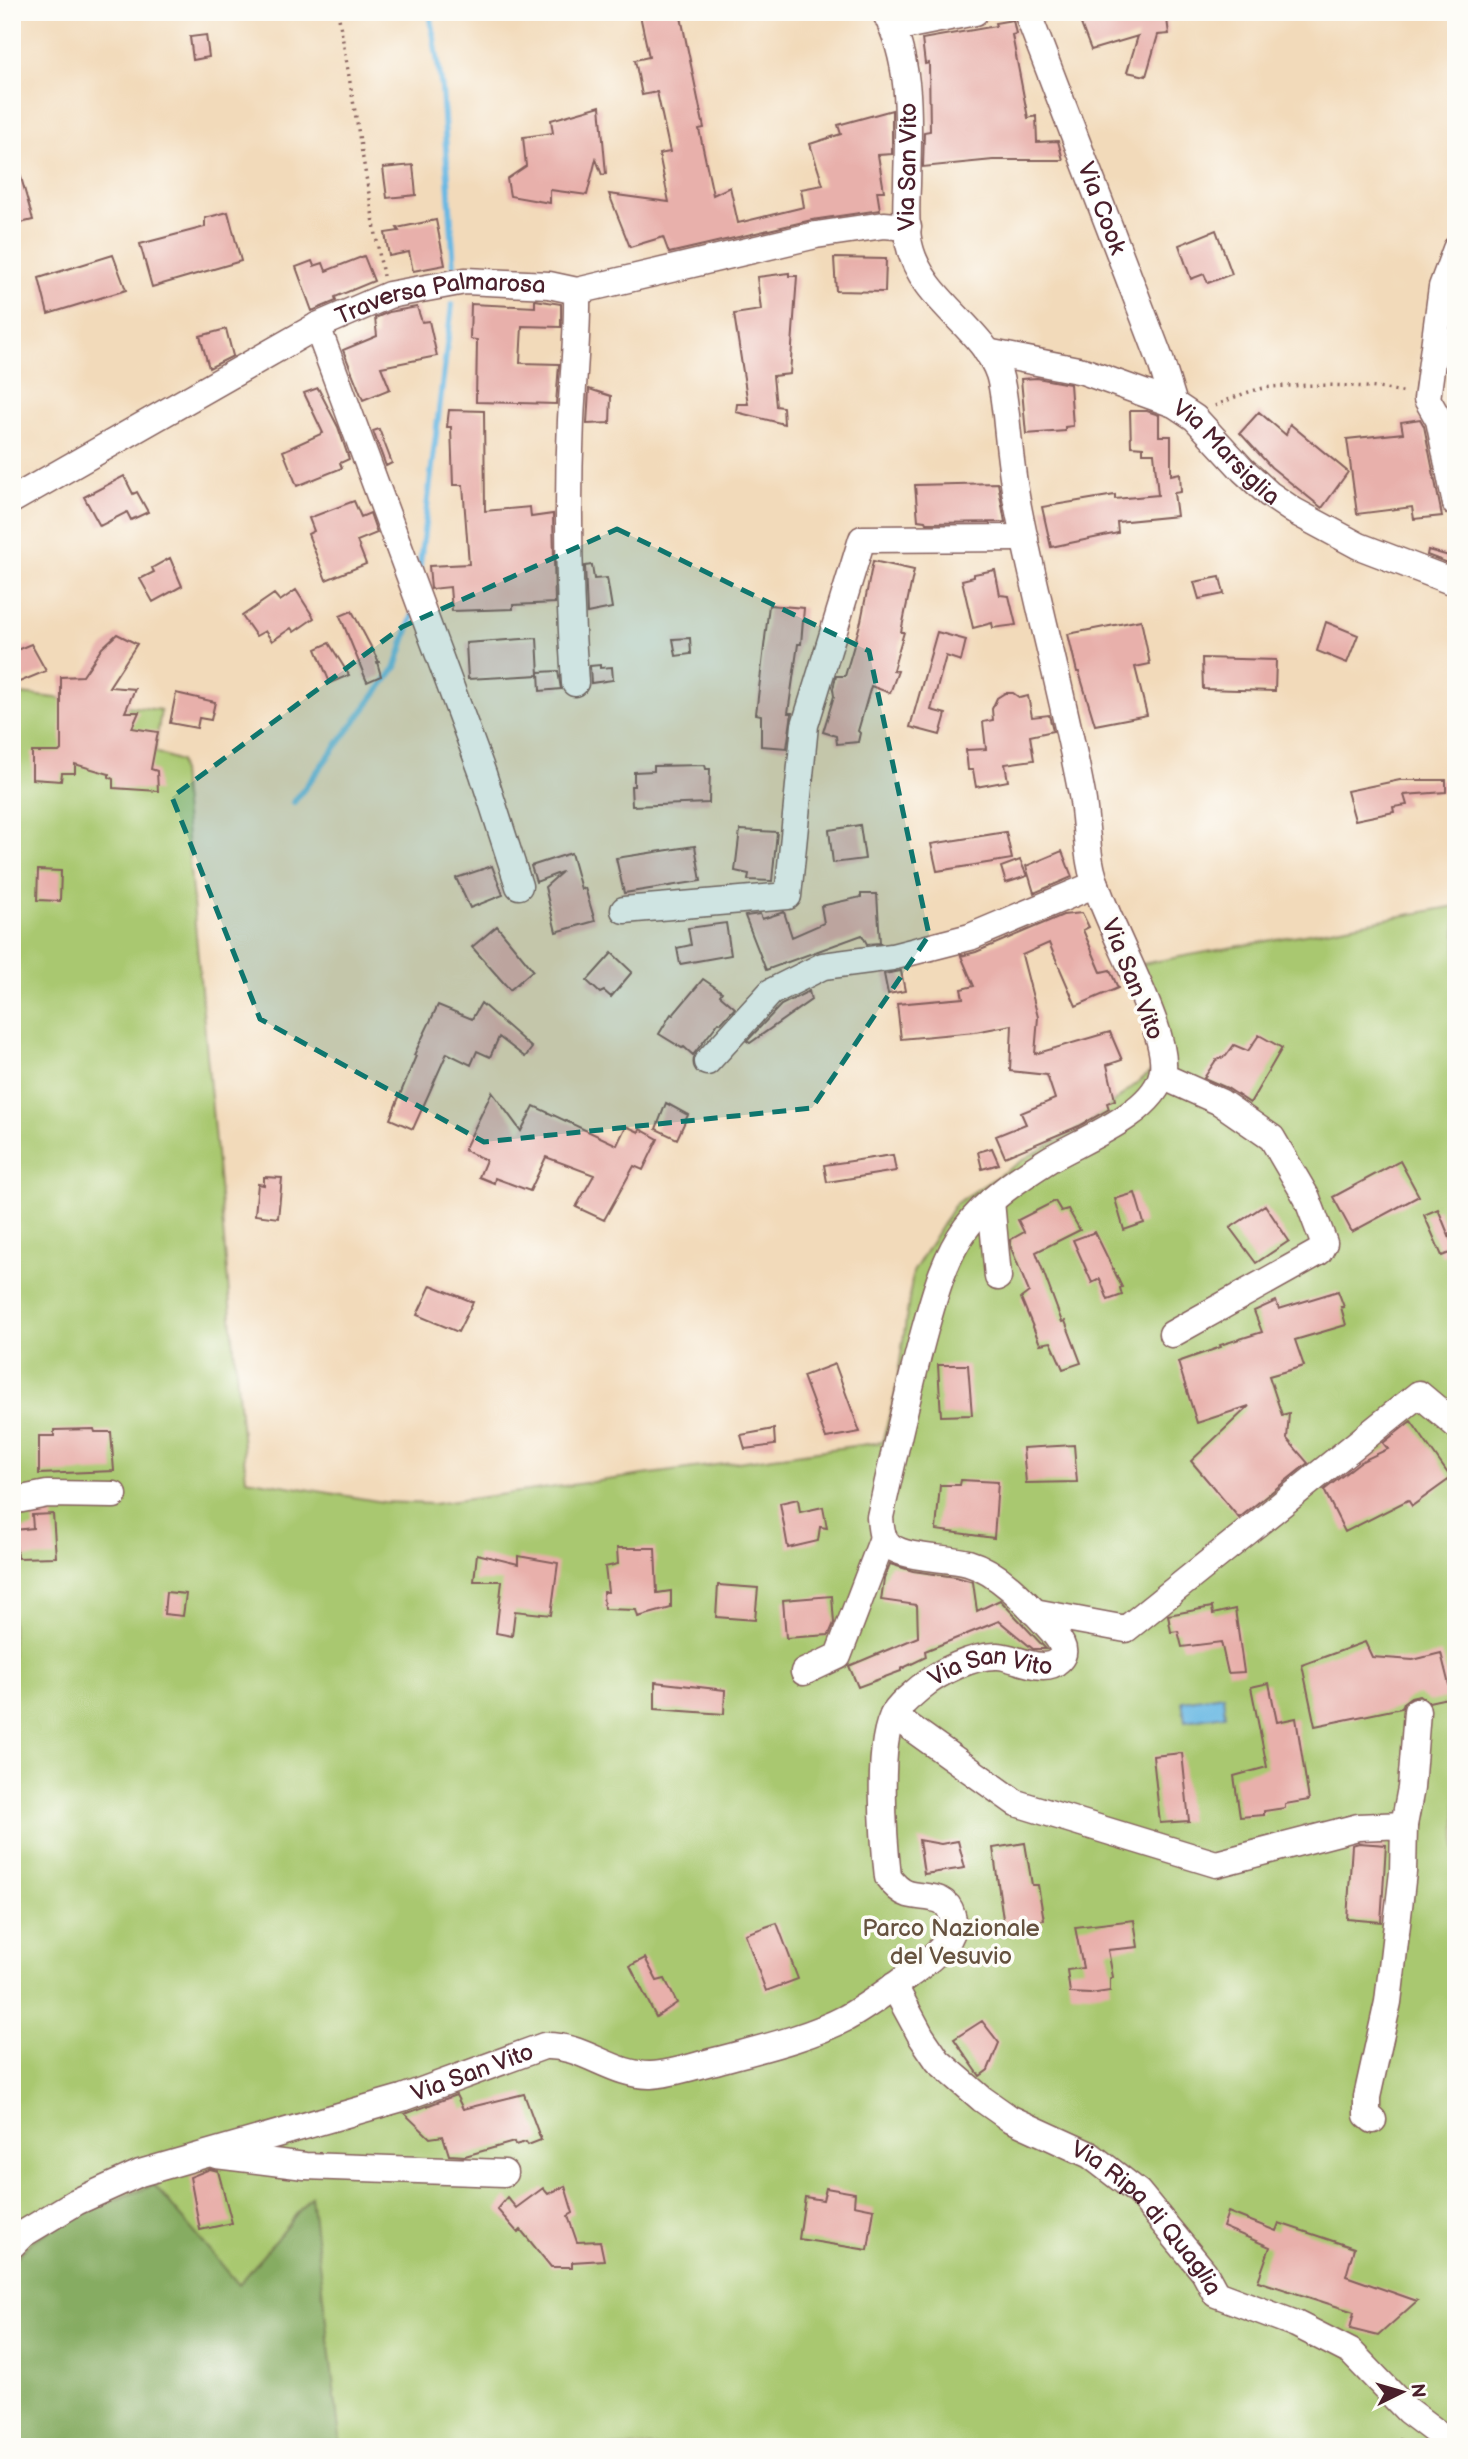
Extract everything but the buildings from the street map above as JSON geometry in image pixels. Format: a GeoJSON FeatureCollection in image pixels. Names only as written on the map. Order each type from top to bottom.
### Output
{"type":"FeatureCollection","features":[{"type":"Feature","properties":{"kind":"street"},"geometry":{"type":"LineString","coordinates":[[890,20],[975,12]]}},
{"type":"Feature","properties":{"kind":"street","name":"Via Cook"},"geometry":{"type":"LineString","coordinates":[[1027,12],[1160,359],[1185,411]]}},
{"type":"Feature","properties":{"kind":"street","name":"Via San Vito"},"geometry":{"type":"LineString","coordinates":[[12,2245],[23,2234],[76,2202],[140,2174],[402,2098],[544,2046],[572,2048],[635,2073],[651,2075],[787,2041],[843,2020],[880,1998],[934,1956],[953,1931],[952,1916],[947,1905],[936,1897],[906,1893],[896,1887],[888,1877],[883,1795],[886,1742],[893,1715],[926,1683],[955,1667],[981,1658],[997,1656],[1035,1665],[1057,1662],[1063,1655],[1064,1647],[1034,1612],[990,1573],[968,1563],[892,1548],[883,1538],[880,1517],[918,1354],[935,1292],[952,1249],[968,1224],[991,1201],[1046,1162],[1113,1125],[1138,1107],[1155,1090],[1162,1076],[1165,1059],[1156,1029],[1091,868],[1083,799],[1017,501],[1001,381],[994,361],[918,270],[908,243],[908,98],[904,63],[890,20]]}},
{"type":"Feature","properties":{"kind":"street","name":"Traversa Palmarosa"},"geometry":{"type":"LineString","coordinates":[[12,500],[317,326],[388,295],[452,282],[549,285],[577,291],[816,234],[884,225],[908,226]]}},
{"type":"Feature","properties":{"kind":"street"},"geometry":{"type":"LineString","coordinates":[[1456,250],[1442,287],[1427,399],[1439,420],[1456,504]]}},
{"type":"Feature","properties":{"kind":"street"},"geometry":{"type":"LineString","coordinates":[[575,683],[568,568],[571,419],[578,333],[577,291]]}},
{"type":"Feature","properties":{"kind":"street"},"geometry":{"type":"LineString","coordinates":[[317,326],[483,774],[519,886]]}},
{"type":"Feature","properties":{"kind":"street","name":"Via Marsiglia"},"geometry":{"type":"LineString","coordinates":[[987,352],[1083,370],[1185,411],[1269,494],[1294,510],[1359,546],[1456,583]]}},
{"type":"Feature","properties":{"kind":"street"},"geometry":{"type":"LineString","coordinates":[[624,910],[788,896],[805,725],[862,539],[1025,538]]}},
{"type":"Feature","properties":{"kind":"street"},"geometry":{"type":"LineString","coordinates":[[707,1062],[771,992],[823,966],[892,957],[970,937],[1096,884]]}},
{"type":"Feature","properties":{"kind":"street"},"geometry":{"type":"LineString","coordinates":[[1162,1076],[1220,1102],[1272,1138],[1307,1198],[1324,1243],[1319,1252],[1172,1334]]}},
{"type":"Feature","properties":{"kind":"street"},"geometry":{"type":"LineString","coordinates":[[991,1201],[998,1277]]}},
{"type":"Feature","properties":{"kind":"street"},"geometry":{"type":"LineString","coordinates":[[1034,1612],[1126,1629],[1419,1394],[1456,1425]]}},
{"type":"Feature","properties":{"kind":"street"},"geometry":{"type":"LineString","coordinates":[[12,1501],[47,1494],[114,1495]]}},
{"type":"Feature","properties":{"kind":"street"},"geometry":{"type":"LineString","coordinates":[[804,1672],[838,1656],[883,1538]]}},
{"type":"Feature","properties":{"kind":"street"},"geometry":{"type":"LineString","coordinates":[[1373,2120],[1367,2115],[1367,2097],[1388,2002],[1417,1711]]}},
{"type":"Feature","properties":{"kind":"street","name":"Via San Vito"},"geometry":{"type":"LineString","coordinates":[[893,1715],[1016,1803],[1216,1864],[1358,1827],[1404,1825]]}},
{"type":"Feature","properties":{"kind":"street","name":"Via Ripa di Quaglia"},"geometry":{"type":"LineString","coordinates":[[894,1986],[921,2036],[938,2060],[982,2099],[1009,2118],[1090,2155],[1138,2192],[1204,2272],[1216,2294],[1297,2324],[1351,2352],[1408,2412],[1456,2446]]}},
{"type":"Feature","properties":{"kind":"street"},"geometry":{"type":"LineString","coordinates":[[204,2154],[305,2166],[504,2172]]}},
{"type":"Feature","properties":{"kind":"path"},"geometry":{"type":"LineString","coordinates":[[338,12],[354,97],[374,235],[388,295]]}},
{"type":"Feature","properties":{"kind":"path"},"geometry":{"type":"LineString","coordinates":[[1185,411],[1209,409],[1237,396],[1269,387],[1390,389],[1427,399]]}},
{"type":"Feature","properties":{"kind":"highlighted area"},"geometry":{"type":"Polygon","coordinates":[[[617,529],[869,651],[929,935],[812,1108],[484,1142],[260,1019],[172,797],[402,627],[617,529]]]}},
{"type":"Feature","properties":{"kind":"green space","name":"Parco Nazionale del Vesuvio"},"geometry":{"type":"Polygon","coordinates":[[[12,693],[161,710],[155,752],[180,761],[246,1479],[383,1502],[433,1504],[882,1442],[895,1396],[913,1272],[955,1204],[1032,1154],[1088,1124],[1156,1067],[1136,965],[1456,906],[1456,2447],[12,2447],[12,693]]]}},
{"type":"Feature","properties":{"kind":"green space"},"geometry":{"type":"Polygon","coordinates":[[[154,2185],[239,2285],[311,2196],[341,2447],[12,2447],[12,2262],[32,2241],[84,2212],[154,2185]]]}},
{"type":"Feature","properties":{"kind":"water"},"geometry":{"type":"Polygon","coordinates":[[[1223,1695],[1225,1715],[1185,1721],[1182,1701],[1223,1695]]]}},
{"type":"Feature","properties":{"kind":"waterway"},"geometry":{"type":"LineString","coordinates":[[430,12],[442,89],[454,266]]}},
{"type":"Feature","properties":{"kind":"waterway"},"geometry":{"type":"LineString","coordinates":[[419,572],[452,305]]}},
{"type":"Feature","properties":{"kind":"waterway"},"geometry":{"type":"LineString","coordinates":[[294,802],[396,667],[413,614]]}}]}
